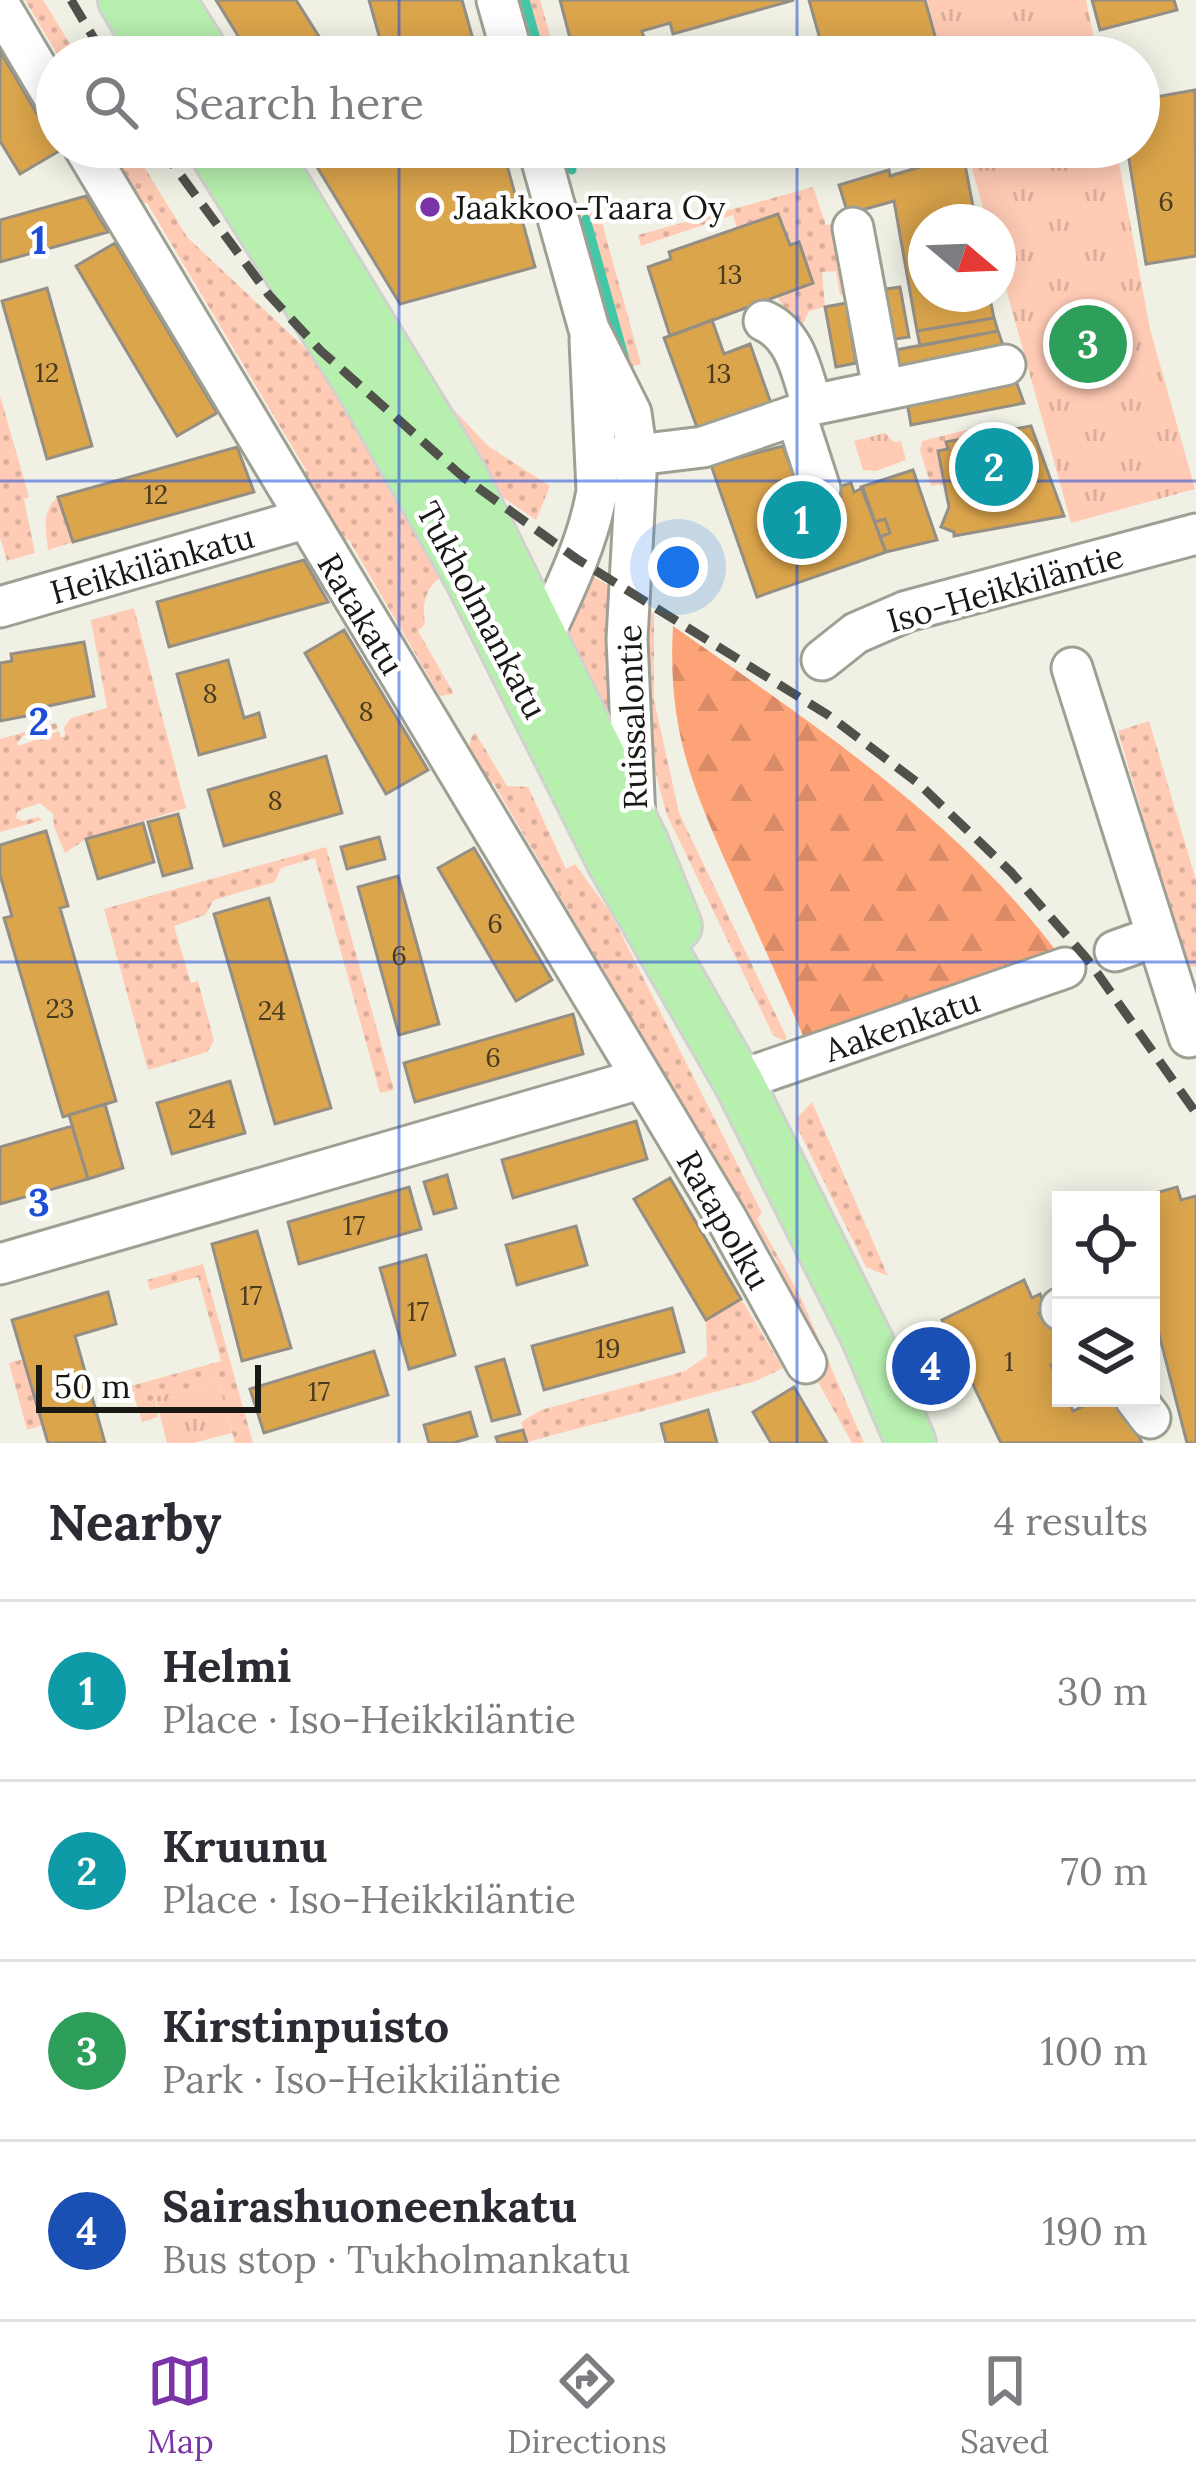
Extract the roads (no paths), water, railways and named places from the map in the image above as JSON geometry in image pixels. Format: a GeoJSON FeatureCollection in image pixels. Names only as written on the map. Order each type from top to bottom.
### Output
{"type":"FeatureCollection","features":[{"type":"Feature","properties":{"kind":"main road"},"geometry":{"type":"LineString","coordinates":[[123,0],[144,36]]}},
{"type":"Feature","properties":{"kind":"main road"},"geometry":{"type":"LineString","coordinates":[[170,0],[193,36]]}},
{"type":"Feature","properties":{"kind":"main road","name":"Tukholmankatu"},"geometry":{"type":"LineString","coordinates":[[224,168],[362,388],[469,578],[611,860],[738,1081],[867,1339],[911,1443]]}},
{"type":"Feature","properties":{"kind":"main road","name":"Tukholmankatu"},"geometry":{"type":"LineString","coordinates":[[275,168],[463,477],[635,826],[738,1081]]}},
{"type":"Feature","properties":{"kind":"street"},"geometry":{"type":"LineString","coordinates":[[497,0],[507,36]]}},
{"type":"Feature","properties":{"kind":"street"},"geometry":{"type":"LineString","coordinates":[[0,6],[36,67]]}},
{"type":"Feature","properties":{"kind":"street","name":"Ratakatu"},"geometry":{"type":"LineString","coordinates":[[96,168],[640,1079]]}},
{"type":"Feature","properties":{"kind":"street","name":"Ruissalontie"},"geometry":{"type":"LineString","coordinates":[[544,168],[590,329],[631,413],[637,456],[627,638],[635,826]]}},
{"type":"Feature","properties":{"kind":"street"},"geometry":{"type":"LineString","coordinates":[[853,229],[883,389]]}},
{"type":"Feature","properties":{"kind":"street"},"geometry":{"type":"LineString","coordinates":[[764,321],[784,334],[796,356],[820,489]]}},
{"type":"Feature","properties":{"kind":"street","name":"Ruissalontie"},"geometry":{"type":"LineString","coordinates":[[522,684],[588,532],[597,491],[590,329]]}},
{"type":"Feature","properties":{"kind":"street"},"geometry":{"type":"LineString","coordinates":[[595,459],[703,448],[804,410],[1005,365]]}},
{"type":"Feature","properties":{"kind":"street","name":"Heikkilänkatu"},"geometry":{"type":"LineString","coordinates":[[0,607],[304,519]]}},
{"type":"Feature","properties":{"kind":"street","name":"Iso-Heikkiläntie"},"geometry":{"type":"LineString","coordinates":[[822,660],[856,633],[907,611],[1196,534]]}},
{"type":"Feature","properties":{"kind":"street"},"geometry":{"type":"LineString","coordinates":[[1072,668],[1189,1037]]}},
{"type":"Feature","properties":{"kind":"street"},"geometry":{"type":"LineString","coordinates":[[1115,951],[1157,936]]}},
{"type":"Feature","properties":{"kind":"street","name":"Aakenkatu"},"geometry":{"type":"LineString","coordinates":[[738,1081],[1065,968]]}},
{"type":"Feature","properties":{"kind":"street"},"geometry":{"type":"LineString","coordinates":[[0,1264],[640,1079]]}},
{"type":"Feature","properties":{"kind":"street","name":"Ratapolku"},"geometry":{"type":"LineString","coordinates":[[640,1079],[727,1218],[806,1363]]}},
{"type":"Feature","properties":{"kind":"waterway"},"geometry":{"type":"LineString","coordinates":[[525,0],[535,36]]}},
{"type":"Feature","properties":{"kind":"waterway"},"geometry":{"type":"LineString","coordinates":[[586,219],[625,360]]}},
{"type":"Feature","properties":{"kind":"railway"},"geometry":{"type":"LineString","coordinates":[[71,0],[92,36]]}},
{"type":"Feature","properties":{"kind":"railway"},"geometry":{"type":"LineString","coordinates":[[175,168],[269,295],[321,351],[463,477],[577,559],[828,715],[918,783],[1011,872],[1088,960],[1196,1113]]}},
{"type":"Feature","properties":{"kind":"place","name":"Jaakkoo-Taara Oy"},"geometry":{"type":"Point","coordinates":[430,207]}},
{"type":"Feature","properties":{"kind":"place","name":"Kirstinpuisto"},"geometry":{"type":"Point","coordinates":[1088,344]}},
{"type":"Feature","properties":{"kind":"place","name":"Kruunu"},"geometry":{"type":"Point","coordinates":[994,467]}},
{"type":"Feature","properties":{"kind":"place","name":"Helmi"},"geometry":{"type":"Point","coordinates":[802,520]}},
{"type":"Feature","properties":{"kind":"place","name":"Sairashuoneenkatu"},"geometry":{"type":"Point","coordinates":[931,1366]}}]}
